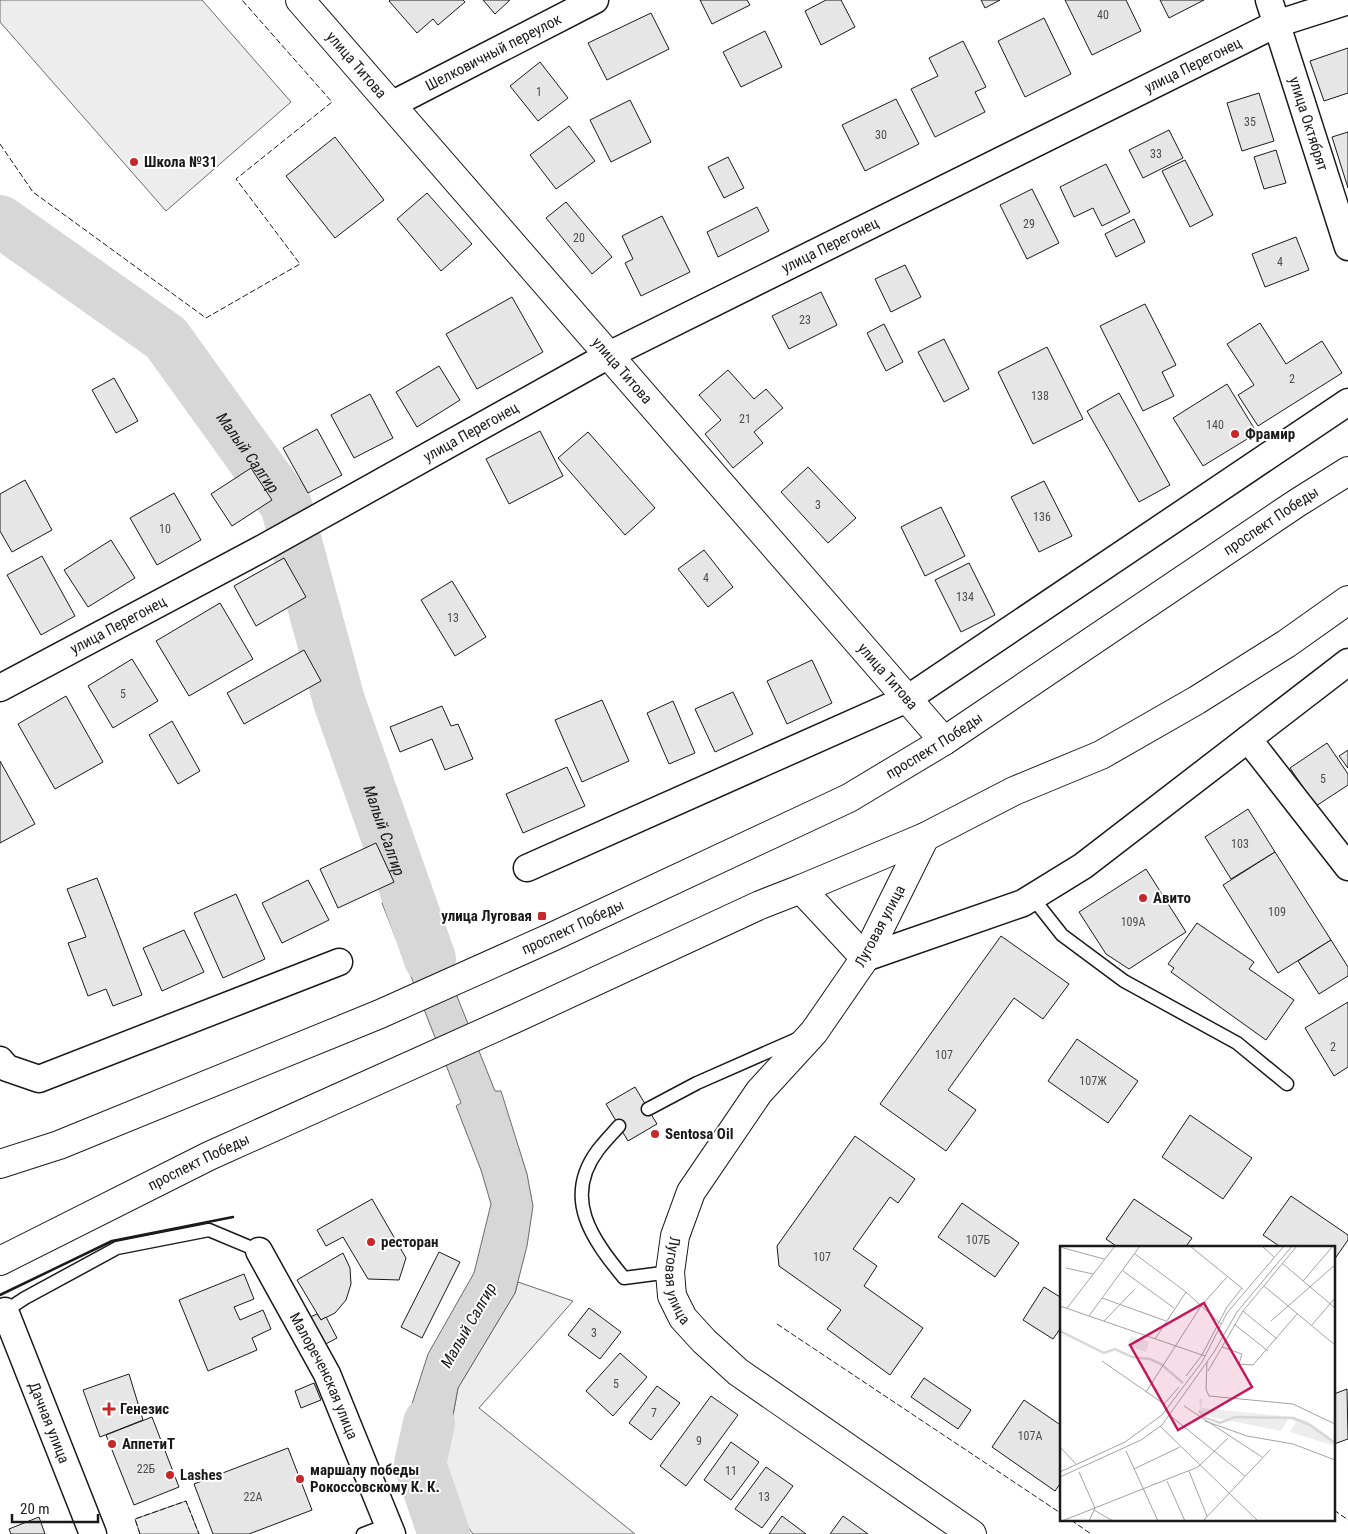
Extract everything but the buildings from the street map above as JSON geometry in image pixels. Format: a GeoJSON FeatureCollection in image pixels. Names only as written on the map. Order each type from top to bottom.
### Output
{"type":"FeatureCollection","features":[{"type":"Feature","properties":{"kind":"main road","name":"улица Титова"},"geometry":{"type":"LineString","coordinates":[[300,0],[944,741]]}},
{"type":"Feature","properties":{"kind":"main road","name":"проспект Победы"},"geometry":{"type":"LineString","coordinates":[[0,1164],[58,1145],[380,1014],[489,966],[849,798],[944,741],[1297,502],[1348,471]]}},
{"type":"Feature","properties":{"kind":"main road"},"geometry":{"type":"LineString","coordinates":[[865,958],[801,889],[925,837],[1014,791],[1100,755],[1197,700],[1286,644],[1348,600]]}},
{"type":"Feature","properties":{"kind":"main road","name":"Луговая улица"},"geometry":{"type":"LineString","coordinates":[[925,837],[865,958],[814,1032],[759,1092],[692,1192],[675,1236],[670,1272],[672,1296],[684,1318],[704,1341],[738,1372],[972,1534]]}},
{"type":"Feature","properties":{"kind":"main road","name":"проспект Победы"},"geometry":{"type":"LineString","coordinates":[[0,1260],[209,1156],[514,1019],[760,905],[801,889]]}},
{"type":"Feature","properties":{"kind":"street","name":"Шелковичный переулок"},"geometry":{"type":"LineString","coordinates":[[391,105],[595,0]]}},
{"type":"Feature","properties":{"kind":"street","name":"улица Перегонец"},"geometry":{"type":"LineString","coordinates":[[0,688],[263,548],[609,355],[1273,12],[1348,1]]}},
{"type":"Feature","properties":{"kind":"street","name":"улица Октябрят"},"geometry":{"type":"LineString","coordinates":[[1273,12],[1348,247]]}},
{"type":"Feature","properties":{"kind":"street"},"geometry":{"type":"LineString","coordinates":[[527,868],[907,699],[1348,402]]}},
{"type":"Feature","properties":{"kind":"street"},"geometry":{"type":"LineString","coordinates":[[865,958],[1022,903],[1084,866],[1348,662]]}},
{"type":"Feature","properties":{"kind":"street"},"geometry":{"type":"LineString","coordinates":[[1248,739],[1348,867]]}},
{"type":"Feature","properties":{"kind":"street"},"geometry":{"type":"LineString","coordinates":[[0,1060],[7,1068],[39,1079],[339,962]]}},
{"type":"Feature","properties":{"kind":"street","name":"Малореченская улица"},"geometry":{"type":"LineString","coordinates":[[259,1252],[327,1374],[390,1529]]}},
{"type":"Feature","properties":{"kind":"street","name":"Дачная улица"},"geometry":{"type":"LineString","coordinates":[[2,1313],[93,1534]]}},
{"type":"Feature","properties":{"kind":"lane"},"geometry":{"type":"LineString","coordinates":[[1032,897],[1062,935],[1124,981],[1237,1043],[1287,1084]]}},
{"type":"Feature","properties":{"kind":"lane"},"geometry":{"type":"LineString","coordinates":[[648,1109],[697,1083],[814,1032]]}},
{"type":"Feature","properties":{"kind":"lane"},"geometry":{"type":"LineString","coordinates":[[619,1126],[598,1150],[587,1168],[581,1188],[584,1216],[600,1249],[624,1278],[670,1272]]}},
{"type":"Feature","properties":{"kind":"lane"},"geometry":{"type":"LineString","coordinates":[[2,1313],[25,1298],[117,1248],[209,1230],[259,1252]]}},
{"type":"Feature","properties":{"kind":"lane"},"geometry":{"type":"LineString","coordinates":[[363,1534],[390,1529]]}},
{"type":"Feature","properties":{"kind":"shaded area"},"geometry":{"type":"Polygon","coordinates":[[[0,0],[202,0],[291,102],[166,211],[0,22],[0,0]]]}},
{"type":"Feature","properties":{"kind":"shaded area"},"geometry":{"type":"Polygon","coordinates":[[[518,1282],[573,1301],[479,1408],[635,1534],[473,1534],[442,1491],[442,1475],[458,1388],[515,1293],[518,1282]]]}},
{"type":"Feature","properties":{"kind":"shaded area"},"geometry":{"type":"Polygon","coordinates":[[[186,1501],[199,1534],[140,1534],[135,1519],[186,1501]]]}},
{"type":"Feature","properties":{"kind":"water"},"geometry":{"type":"Polygon","coordinates":[[[414,889],[495,1091],[501,1091],[527,1174],[533,1206],[527,1246],[515,1293],[458,1388],[442,1475],[442,1491],[403,1495],[406,1476],[402,1442],[411,1407],[428,1354],[474,1273],[491,1204],[481,1170],[456,1106],[461,1103],[382,903],[414,889]]]}},
{"type":"Feature","properties":{"kind":"waterway","name":"Малый Салгир"},"geometry":{"type":"LineString","coordinates":[[0,221],[166,338],[286,505],[339,701],[430,959]]}},
{"type":"Feature","properties":{"kind":"waterway","name":"Малый Салгир"},"geometry":{"type":"LineString","coordinates":[[429,1423],[420,1464],[444,1534]]}},
{"type":"Feature","properties":{"kind":"fence"},"geometry":{"type":"LineString","coordinates":[[0,144],[33,192],[206,318],[300,264],[236,179],[332,102],[242,0]]}},
{"type":"Feature","properties":{"kind":"fence"},"geometry":{"type":"LineString","coordinates":[[777,1324],[1060,1513]]}},
{"type":"Feature","properties":{"kind":"fence"},"geometry":{"type":"LineString","coordinates":[[140,1534],[135,1519],[186,1501],[199,1534]]}},
{"type":"Feature","properties":{"kind":"fence"},"geometry":{"type":"LineString","coordinates":[[1336,1511],[1348,1520]]}},
{"type":"Feature","properties":{"kind":"fence"},"geometry":{"type":"LineString","coordinates":[[1074,1522],[1091,1534]]}},
{"type":"Feature","properties":{"kind":"wall"},"geometry":{"type":"LineString","coordinates":[[0,1295],[112,1241],[233,1217]]}},
{"type":"Feature","properties":{"kind":"place","name":"Школа №31"},"geometry":{"type":"Point","coordinates":[134,162]}},
{"type":"Feature","properties":{"kind":"place","name":"Фрамир"},"geometry":{"type":"Point","coordinates":[1235,434]}},
{"type":"Feature","properties":{"kind":"place","name":"Авито"},"geometry":{"type":"Point","coordinates":[1143,898]}},
{"type":"Feature","properties":{"kind":"place","name":"улица Луговая"},"geometry":{"type":"Point","coordinates":[542,916]}},
{"type":"Feature","properties":{"kind":"place","name":"Sentosa Oil"},"geometry":{"type":"Point","coordinates":[655,1134]}},
{"type":"Feature","properties":{"kind":"place","name":"ресторан"},"geometry":{"type":"Point","coordinates":[371,1242]}},
{"type":"Feature","properties":{"kind":"place","name":"Генезис"},"geometry":{"type":"Point","coordinates":[109,1409]}},
{"type":"Feature","properties":{"kind":"place","name":"АппетиТ"},"geometry":{"type":"Point","coordinates":[112,1444]}},
{"type":"Feature","properties":{"kind":"place","name":"Lashes"},"geometry":{"type":"Point","coordinates":[170,1475]}},
{"type":"Feature","properties":{"kind":"place","name":"маршалу победы Рокоссовскому К. К."},"geometry":{"type":"Point","coordinates":[300,1479]}}]}
